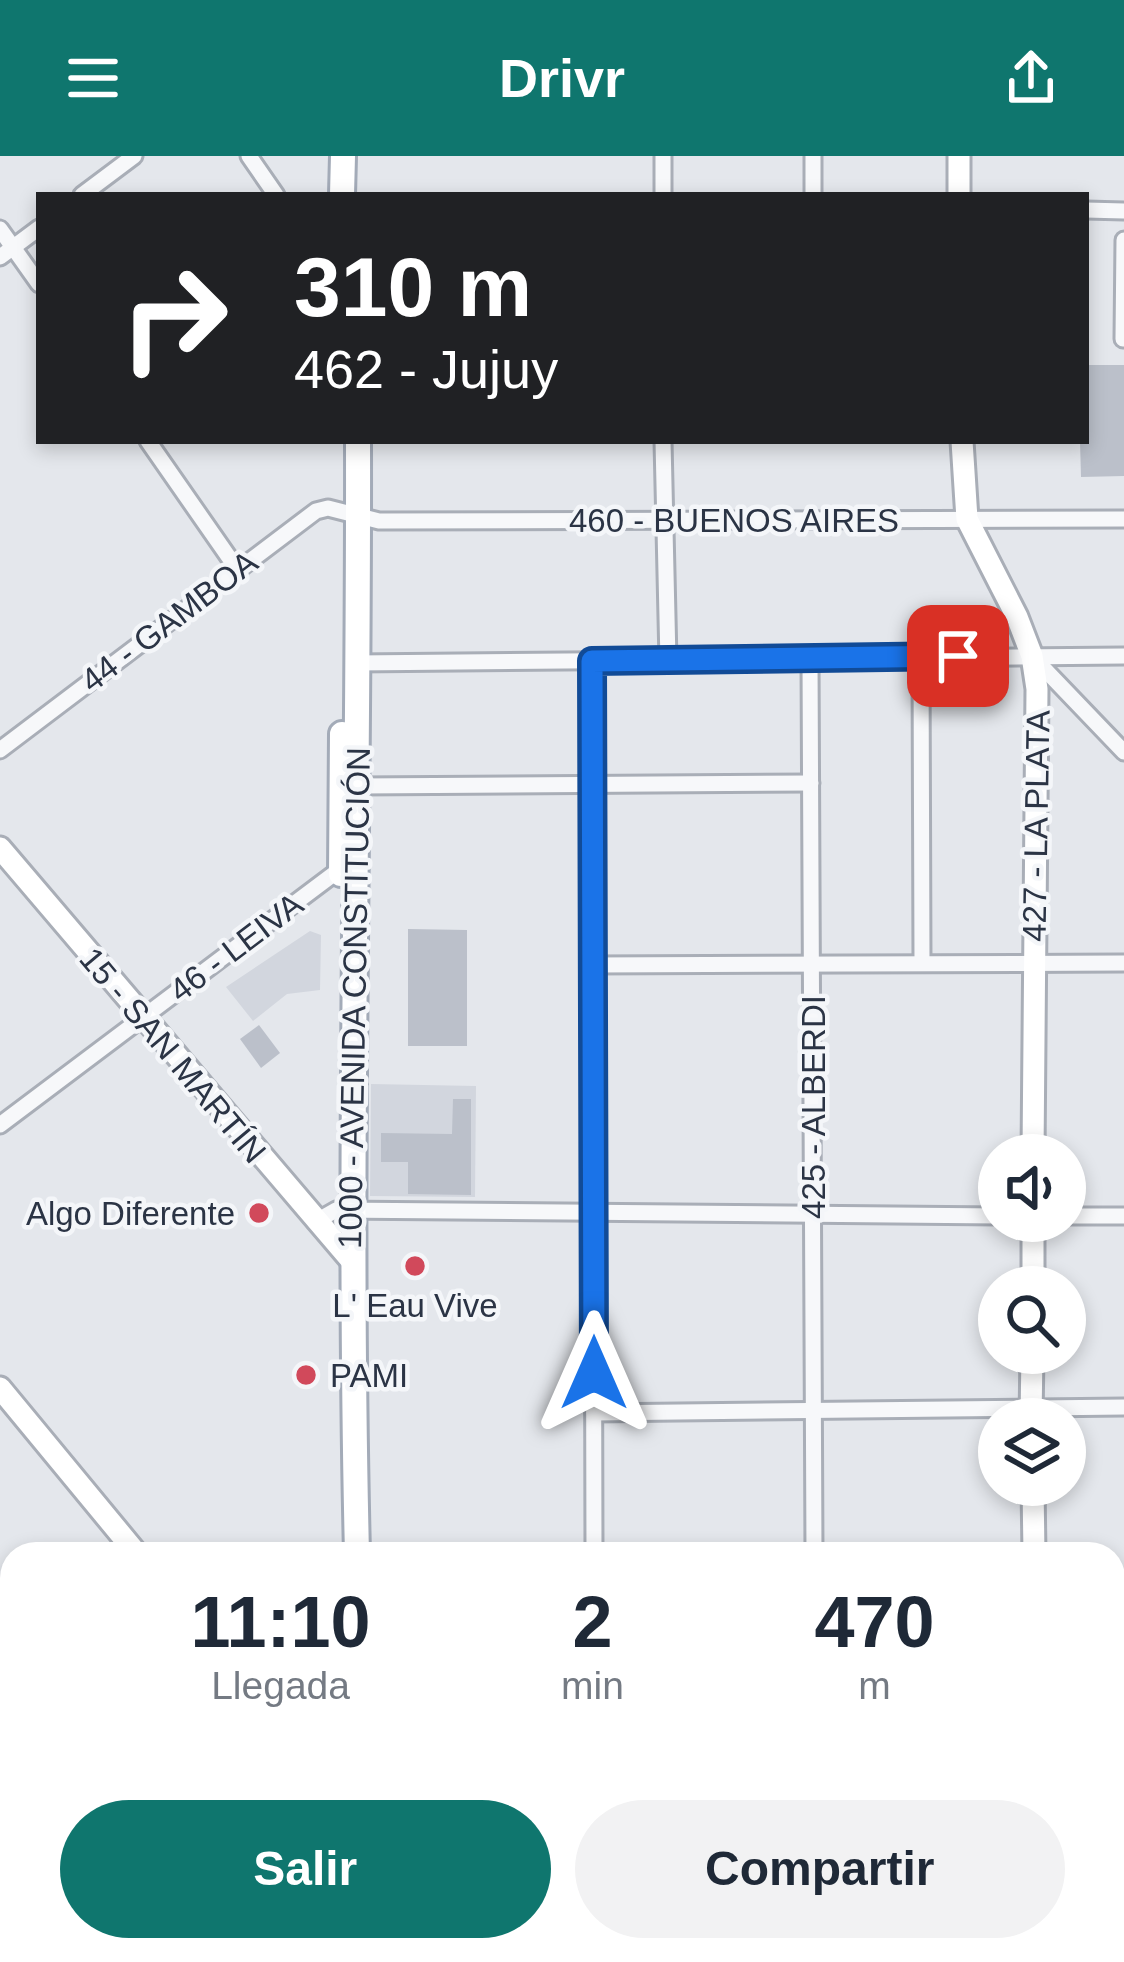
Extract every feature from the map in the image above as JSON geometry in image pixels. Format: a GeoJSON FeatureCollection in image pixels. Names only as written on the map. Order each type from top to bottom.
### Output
{"type":"FeatureCollection","features":[{"type":"Feature","properties":{"kind":"main road"},"geometry":{"type":"LineString","coordinates":[[342,192],[343,156]]}},
{"type":"Feature","properties":{"kind":"main road"},"geometry":{"type":"LineString","coordinates":[[359,156],[359,192]]}},
{"type":"Feature","properties":{"kind":"main road","name":"1000 - AVENIDA CONSTITUCIÓN"},"geometry":{"type":"LineString","coordinates":[[344,444],[351,516],[359,786],[349,862]]}},
{"type":"Feature","properties":{"kind":"main road","name":"1000 - AVENIDA CONSTITUCIÓN"},"geometry":{"type":"LineString","coordinates":[[356,1542],[343,1252],[334,1214],[349,862],[351,516],[358,444]]}},
{"type":"Feature","properties":{"kind":"main road","name":"1000 - AVENIDA CONSTITUCIÓN"},"geometry":{"type":"LineString","coordinates":[[342,1542],[343,1252]]}},
{"type":"Feature","properties":{"kind":"street"},"geometry":{"type":"LineString","coordinates":[[86,192],[134,156]]}},
{"type":"Feature","properties":{"kind":"street"},"geometry":{"type":"LineString","coordinates":[[249,156],[274,192]]}},
{"type":"Feature","properties":{"kind":"street"},"geometry":{"type":"LineString","coordinates":[[662,156],[663,192]]}},
{"type":"Feature","properties":{"kind":"street"},"geometry":{"type":"LineString","coordinates":[[813,156],[813,192]]}},
{"type":"Feature","properties":{"kind":"street"},"geometry":{"type":"LineString","coordinates":[[959,156],[959,192]]}},
{"type":"Feature","properties":{"kind":"street"},"geometry":{"type":"LineString","coordinates":[[1089,210],[1124,211]]}},
{"type":"Feature","properties":{"kind":"street"},"geometry":{"type":"LineString","coordinates":[[0,229],[6,252],[36,281]]}},
{"type":"Feature","properties":{"kind":"street"},"geometry":{"type":"LineString","coordinates":[[6,252],[36,230]]}},
{"type":"Feature","properties":{"kind":"street"},"geometry":{"type":"LineString","coordinates":[[1123,339],[1124,240]]}},
{"type":"Feature","properties":{"kind":"street"},"geometry":{"type":"LineString","coordinates":[[150,444],[237,568]]}},
{"type":"Feature","properties":{"kind":"street"},"geometry":{"type":"LineString","coordinates":[[663,444],[668,661]]}},
{"type":"Feature","properties":{"kind":"street","name":"427 - LA PLATA"},"geometry":{"type":"LineString","coordinates":[[962,444],[967,519],[1032,656],[1037,689],[1033,1134]]}},
{"type":"Feature","properties":{"kind":"street","name":"44 - GAMBOA"},"geometry":{"type":"LineString","coordinates":[[0,750],[316,511],[328,508],[351,516]]}},
{"type":"Feature","properties":{"kind":"street","name":"460 - BUENOS AIRES"},"geometry":{"type":"LineString","coordinates":[[351,516],[1124,519]]}},
{"type":"Feature","properties":{"kind":"street"},"geometry":{"type":"LineString","coordinates":[[921,656],[922,962]]}},
{"type":"Feature","properties":{"kind":"street"},"geometry":{"type":"LineString","coordinates":[[1032,656],[1124,752]]}},
{"type":"Feature","properties":{"kind":"street"},"geometry":{"type":"LineString","coordinates":[[356,663],[1124,656]]}},
{"type":"Feature","properties":{"kind":"street","name":"425 - ALBERDI"},"geometry":{"type":"LineString","coordinates":[[810,659],[814,1542]]}},
{"type":"Feature","properties":{"kind":"street"},"geometry":{"type":"LineString","coordinates":[[592,661],[594,1542]]}},
{"type":"Feature","properties":{"kind":"street"},"geometry":{"type":"LineString","coordinates":[[359,786],[811,783]]}},
{"type":"Feature","properties":{"kind":"street","name":"15 - SAN MARTÍN"},"geometry":{"type":"LineString","coordinates":[[0,848],[141,1019],[334,1214]]}},
{"type":"Feature","properties":{"kind":"street","name":"46 - LEIVA"},"geometry":{"type":"LineString","coordinates":[[0,1125],[349,862]]}},
{"type":"Feature","properties":{"kind":"street"},"geometry":{"type":"LineString","coordinates":[[593,965],[1124,963]]}},
{"type":"Feature","properties":{"kind":"street"},"geometry":{"type":"LineString","coordinates":[[334,1214],[978,1216]]}},
{"type":"Feature","properties":{"kind":"street"},"geometry":{"type":"LineString","coordinates":[[1086,1216],[1124,1216]]}},
{"type":"Feature","properties":{"kind":"street"},"geometry":{"type":"LineString","coordinates":[[0,1388],[127,1542]]}},
{"type":"Feature","properties":{"kind":"street"},"geometry":{"type":"LineString","coordinates":[[1086,1410],[1124,1407]]}},
{"type":"Feature","properties":{"kind":"street"},"geometry":{"type":"LineString","coordinates":[[594,1413],[813,1409],[978,1413]]}},
{"type":"Feature","properties":{"kind":"street"},"geometry":{"type":"LineString","coordinates":[[1033,1506],[1034,1542]]}},
{"type":"Feature","properties":{"kind":"shaded area"},"geometry":{"type":"Polygon","coordinates":[[[310,931],[321,935],[320,990],[287,994],[253,1021],[226,987],[310,931]]]}},
{"type":"Feature","properties":{"kind":"shaded area"},"geometry":{"type":"Polygon","coordinates":[[[371,1084],[476,1086],[475,1197],[370,1196],[371,1084]]]}},
{"type":"Feature","properties":{"kind":"building"},"geometry":{"type":"Polygon","coordinates":[[[1089,365],[1124,365],[1124,476],[1081,477],[1080,444],[1089,444],[1089,365]]]}},
{"type":"Feature","properties":{"kind":"building"},"geometry":{"type":"Polygon","coordinates":[[[408,929],[467,930],[467,1046],[408,1046],[408,929]]]}},
{"type":"Feature","properties":{"kind":"building"},"geometry":{"type":"Polygon","coordinates":[[[259,1025],[280,1053],[261,1068],[240,1039],[259,1025]]]}},
{"type":"Feature","properties":{"kind":"building"},"geometry":{"type":"Polygon","coordinates":[[[453,1099],[471,1099],[471,1195],[408,1194],[408,1162],[381,1162],[381,1133],[452,1134],[453,1099]]]}},
{"type":"Feature","properties":{"kind":"place","name":"Algo Diferente"},"geometry":{"type":"Point","coordinates":[259,1213]}},
{"type":"Feature","properties":{"kind":"place","name":"L' Eau Vive"},"geometry":{"type":"Point","coordinates":[415,1266]}},
{"type":"Feature","properties":{"kind":"place","name":"PAMI"},"geometry":{"type":"Point","coordinates":[306,1375]}},
{"type":"Feature","properties":{"kind":"route"},"geometry":{"type":"LineString","coordinates":[[594,1373],[592,661],[958,656]]}}]}
